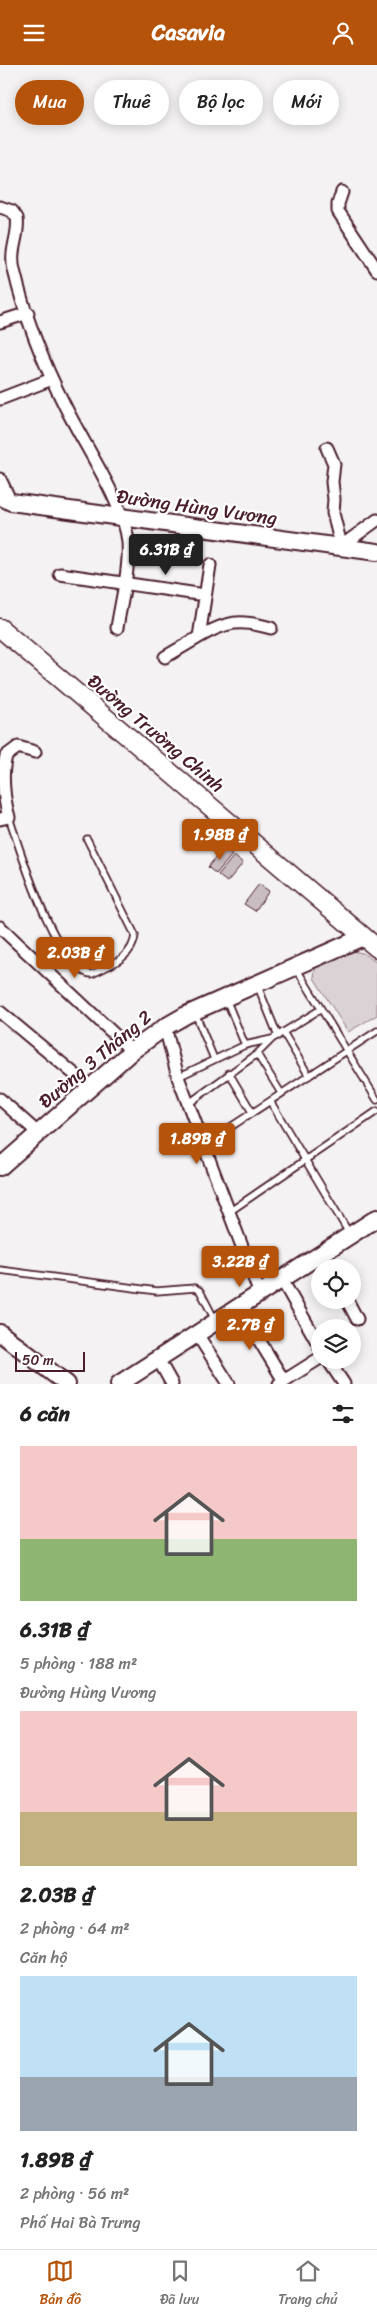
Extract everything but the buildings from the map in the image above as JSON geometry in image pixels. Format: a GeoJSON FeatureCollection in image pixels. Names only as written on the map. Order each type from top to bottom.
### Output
{"type":"FeatureCollection","features":[{"type":"Feature","properties":{"kind":"main road","name":"Đường Trường Chinh"},"geometry":{"type":"LineString","coordinates":[[0,628],[377,948]]}},
{"type":"Feature","properties":{"kind":"street"},"geometry":{"type":"LineString","coordinates":[[342,192],[338,203],[338,211],[377,270]]}},
{"type":"Feature","properties":{"kind":"street"},"geometry":{"type":"LineString","coordinates":[[0,207],[12,211],[18,218],[12,255],[16,277],[52,379],[122,517],[128,543],[117,628]]}},
{"type":"Feature","properties":{"kind":"street"},"geometry":{"type":"LineString","coordinates":[[0,256],[12,255]]}},
{"type":"Feature","properties":{"kind":"street"},"geometry":{"type":"LineString","coordinates":[[0,322],[28,313]]}},
{"type":"Feature","properties":{"kind":"street"},"geometry":{"type":"LineString","coordinates":[[0,399],[52,379]]}},
{"type":"Feature","properties":{"kind":"street"},"geometry":{"type":"LineString","coordinates":[[327,448],[334,464],[332,482],[333,513],[340,546],[377,520]]}},
{"type":"Feature","properties":{"kind":"street"},"geometry":{"type":"LineString","coordinates":[[0,479],[4,501]]}},
{"type":"Feature","properties":{"kind":"street","name":"Đường Hùng Vương"},"geometry":{"type":"LineString","coordinates":[[4,501],[377,552]]}},
{"type":"Feature","properties":{"kind":"street"},"geometry":{"type":"LineString","coordinates":[[199,637],[210,565]]}},
{"type":"Feature","properties":{"kind":"street"},"geometry":{"type":"LineString","coordinates":[[60,574],[205,595]]}},
{"type":"Feature","properties":{"kind":"street"},"geometry":{"type":"LineString","coordinates":[[165,657],[228,623],[252,622],[271,628]]}},
{"type":"Feature","properties":{"kind":"street"},"geometry":{"type":"LineString","coordinates":[[5,818],[6,756],[18,747],[35,752]]}},
{"type":"Feature","properties":{"kind":"street"},"geometry":{"type":"LineString","coordinates":[[0,927],[132,1051]]}},
{"type":"Feature","properties":{"kind":"street","name":"Đường 3 Tháng 2"},"geometry":{"type":"LineString","coordinates":[[0,1167],[132,1051],[165,1027],[195,1011],[363,937]]}},
{"type":"Feature","properties":{"kind":"street"},"geometry":{"type":"LineString","coordinates":[[0,1012],[90,1087]]}},
{"type":"Feature","properties":{"kind":"street"},"geometry":{"type":"LineString","coordinates":[[165,1027],[178,1077],[260,1294]]}},
{"type":"Feature","properties":{"kind":"street"},"geometry":{"type":"LineString","coordinates":[[0,1099],[38,1133]]}},
{"type":"Feature","properties":{"kind":"street"},"geometry":{"type":"LineString","coordinates":[[327,1259],[350,1235],[377,1218]]}},
{"type":"Feature","properties":{"kind":"street"},"geometry":{"type":"LineString","coordinates":[[119,1384],[282,1280],[311,1267]]}},
{"type":"Feature","properties":{"kind":"street"},"geometry":{"type":"LineString","coordinates":[[282,1280],[311,1331]]}},
{"type":"Feature","properties":{"kind":"street"},"geometry":{"type":"LineString","coordinates":[[238,1307],[282,1382],[311,1364]]}},
{"type":"Feature","properties":{"kind":"street"},"geometry":{"type":"LineString","coordinates":[[352,1309],[358,1319]]}},
{"type":"Feature","properties":{"kind":"street"},"geometry":{"type":"LineString","coordinates":[[0,1333],[66,1384]]}},
{"type":"Feature","properties":{"kind":"street"},"geometry":{"type":"LineString","coordinates":[[197,1334],[229,1384]]}},
{"type":"Feature","properties":{"kind":"street"},"geometry":{"type":"LineString","coordinates":[[158,1359],[172,1384]]}},
{"type":"Feature","properties":{"kind":"street"},"geometry":{"type":"LineString","coordinates":[[334,1369],[344,1384]]}},
{"type":"Feature","properties":{"kind":"lane"},"geometry":{"type":"LineString","coordinates":[[5,818],[36,897],[53,933],[80,971],[92,974],[128,954],[134,944],[135,935],[87,839]]}},
{"type":"Feature","properties":{"kind":"lane"},"geometry":{"type":"LineString","coordinates":[[296,968],[377,1100]]}},
{"type":"Feature","properties":{"kind":"lane"},"geometry":{"type":"LineString","coordinates":[[258,984],[277,1036],[309,1076]]}},
{"type":"Feature","properties":{"kind":"lane"},"geometry":{"type":"LineString","coordinates":[[226,998],[245,1045]]}},
{"type":"Feature","properties":{"kind":"lane"},"geometry":{"type":"LineString","coordinates":[[188,1104],[257,1054],[277,1036],[321,1009]]}},
{"type":"Feature","properties":{"kind":"lane"},"geometry":{"type":"LineString","coordinates":[[195,1011],[214,1059]]}},
{"type":"Feature","properties":{"kind":"lane"},"geometry":{"type":"LineString","coordinates":[[203,1145],[377,1031]]}},
{"type":"Feature","properties":{"kind":"lane"},"geometry":{"type":"LineString","coordinates":[[178,1077],[245,1045],[277,1036]]}},
{"type":"Feature","properties":{"kind":"lane"},"geometry":{"type":"LineString","coordinates":[[257,1054],[281,1093]]}},
{"type":"Feature","properties":{"kind":"lane"},"geometry":{"type":"LineString","coordinates":[[229,1073],[252,1113]]}},
{"type":"Feature","properties":{"kind":"lane"},"geometry":{"type":"LineString","coordinates":[[270,1101],[350,1235]]}},
{"type":"Feature","properties":{"kind":"lane"},"geometry":{"type":"LineString","coordinates":[[229,1212],[377,1111]]}},
{"type":"Feature","properties":{"kind":"lane"},"geometry":{"type":"LineString","coordinates":[[0,1270],[157,1291],[195,1288],[200,1291],[216,1322]]}},
{"type":"Feature","properties":{"kind":"shaded area"},"geometry":{"type":"Polygon","coordinates":[[[351,951],[363,953],[377,963],[377,1015],[348,1032],[314,978],[315,967],[351,951]]]}}]}
